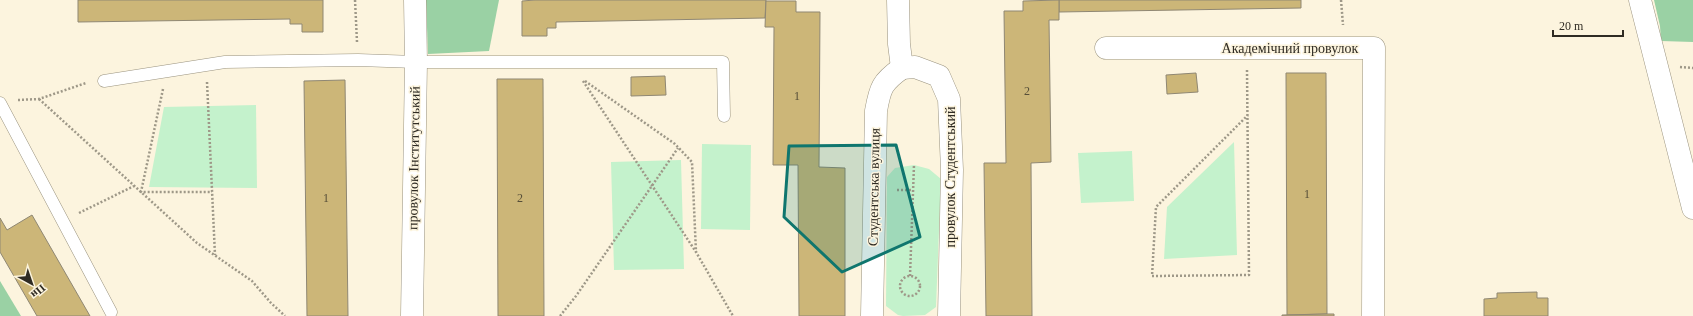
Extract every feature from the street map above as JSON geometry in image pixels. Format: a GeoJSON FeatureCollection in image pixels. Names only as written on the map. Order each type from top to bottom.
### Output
{"type":"FeatureCollection","features":[{"type":"Feature","properties":{"kind":"street","name":"провулок Інститутський"},"geometry":{"type":"LineString","coordinates":[[412,316],[416,62],[415,0]]}},
{"type":"Feature","properties":{"kind":"street"},"geometry":{"type":"LineString","coordinates":[[898,0],[899,44],[902,68]]}},
{"type":"Feature","properties":{"kind":"street"},"geometry":{"type":"LineString","coordinates":[[1640,0],[1693,208]]}},
{"type":"Feature","properties":{"kind":"street","name":"Академічний провулок"},"geometry":{"type":"LineString","coordinates":[[1106,48],[1374,48],[1373,316]]}},
{"type":"Feature","properties":{"kind":"street","name":"провулок Студентський"},"geometry":{"type":"LineString","coordinates":[[902,68],[915,67],[939,76],[950,99],[952,170],[949,316]]}},
{"type":"Feature","properties":{"kind":"street","name":"Студентська вулиця"},"geometry":{"type":"LineString","coordinates":[[872,316],[876,111],[880,90],[889,77],[902,68]]}},
{"type":"Feature","properties":{"kind":"lane"},"geometry":{"type":"LineString","coordinates":[[104,81],[225,62],[358,60],[416,62],[723,62],[724,116]]}},
{"type":"Feature","properties":{"kind":"lane"},"geometry":{"type":"LineString","coordinates":[[0,103],[111,312]]}},
{"type":"Feature","properties":{"kind":"path"},"geometry":{"type":"LineString","coordinates":[[355,0],[358,60]]}},
{"type":"Feature","properties":{"kind":"path"},"geometry":{"type":"LineString","coordinates":[[1247,48],[1248,115],[1249,275],[1152,276],[1156,207],[1248,115]]}},
{"type":"Feature","properties":{"kind":"path"},"geometry":{"type":"LineString","coordinates":[[206,64],[215,255]]}},
{"type":"Feature","properties":{"kind":"path"},"geometry":{"type":"LineString","coordinates":[[141,192],[167,71]]}},
{"type":"Feature","properties":{"kind":"path"},"geometry":{"type":"LineString","coordinates":[[696,252],[692,162],[678,148],[582,79],[696,252],[733,316]]}},
{"type":"Feature","properties":{"kind":"path"},"geometry":{"type":"LineString","coordinates":[[16,100],[39,99],[91,82],[104,81]]}},
{"type":"Feature","properties":{"kind":"path"},"geometry":{"type":"LineString","coordinates":[[39,99],[197,243],[252,280],[271,303],[285,316]]}},
{"type":"Feature","properties":{"kind":"path"},"geometry":{"type":"LineString","coordinates":[[560,316],[678,148]]}},
{"type":"Feature","properties":{"kind":"path"},"geometry":{"type":"LineString","coordinates":[[910,276],[914,165]]}},
{"type":"Feature","properties":{"kind":"path"},"geometry":{"type":"LineString","coordinates":[[63,221],[134,186]]}},
{"type":"Feature","properties":{"kind":"path"},"geometry":{"type":"LineString","coordinates":[[141,192],[212,192]]}},
{"type":"Feature","properties":{"kind":"path"},"geometry":{"type":"LineString","coordinates":[[910,276],[917,279],[920,285],[918,291],[913,296],[904,294],[900,288],[903,279],[910,276]]}},
{"type":"Feature","properties":{"kind":"highlighted area"},"geometry":{"type":"Polygon","coordinates":[[[896,145],[920,237],[842,272],[784,217],[789,146],[896,145]]]}},
{"type":"Feature","properties":{"kind":"green space"},"geometry":{"type":"Polygon","coordinates":[[[426,0],[499,0],[489,51],[428,54],[426,0]]]}},
{"type":"Feature","properties":{"kind":"green space"},"geometry":{"type":"Polygon","coordinates":[[[1654,0],[1693,0],[1693,42],[1661,41],[1660,26],[1654,0]]]}},
{"type":"Feature","properties":{"kind":"green space"},"geometry":{"type":"Polygon","coordinates":[[[256,105],[257,188],[149,187],[164,107],[256,105]]]}},
{"type":"Feature","properties":{"kind":"green space"},"geometry":{"type":"Polygon","coordinates":[[[1234,142],[1237,255],[1164,259],[1167,207],[1234,142]]]}},
{"type":"Feature","properties":{"kind":"green space"},"geometry":{"type":"Polygon","coordinates":[[[702,144],[751,145],[750,230],[701,229],[702,144]]]}},
{"type":"Feature","properties":{"kind":"green space"},"geometry":{"type":"Polygon","coordinates":[[[1132,151],[1134,201],[1081,203],[1078,153],[1132,151]]]}},
{"type":"Feature","properties":{"kind":"green space"},"geometry":{"type":"Polygon","coordinates":[[[681,160],[684,269],[614,270],[611,162],[681,160]]]}},
{"type":"Feature","properties":{"kind":"green space"},"geometry":{"type":"Polygon","coordinates":[[[914,165],[929,169],[941,179],[936,307],[925,315],[903,316],[898,315],[886,306],[887,177],[895,168],[914,165]]]}},
{"type":"Feature","properties":{"kind":"green space"},"geometry":{"type":"Polygon","coordinates":[[[0,281],[21,316],[0,316],[0,281]]]}},
{"type":"Feature","properties":{"kind":"building"},"geometry":{"type":"Polygon","coordinates":[[[78,0],[323,0],[323,32],[302,32],[302,24],[290,24],[290,19],[78,22],[78,0]]]}},
{"type":"Feature","properties":{"kind":"building"},"geometry":{"type":"Polygon","coordinates":[[[766,0],[765,18],[556,22],[556,28],[547,28],[547,36],[522,36],[522,1],[766,0]]]}},
{"type":"Feature","properties":{"kind":"building"},"geometry":{"type":"Polygon","coordinates":[[[1059,0],[1301,0],[1301,8],[1059,12],[1059,0]]]}},
{"type":"Feature","properties":{"kind":"building"},"geometry":{"type":"Polygon","coordinates":[[[1059,0],[1059,20],[1049,20],[1051,162],[1031,163],[1032,316],[986,316],[984,163],[1006,163],[1004,11],[1023,11],[1023,1],[1059,0]]]}},
{"type":"Feature","properties":{"kind":"building"},"geometry":{"type":"Polygon","coordinates":[[[766,1],[796,1],[796,12],[820,12],[819,167],[845,168],[845,316],[799,316],[798,165],[773,165],[774,27],[765,27],[766,1]]]}},
{"type":"Feature","properties":{"kind":"building"},"geometry":{"type":"Polygon","coordinates":[[[1196,73],[1198,92],[1167,94],[1166,75],[1196,73]]]}},
{"type":"Feature","properties":{"kind":"building"},"geometry":{"type":"Polygon","coordinates":[[[1286,73],[1326,73],[1327,314],[1287,315],[1286,73]]]}},
{"type":"Feature","properties":{"kind":"building"},"geometry":{"type":"Polygon","coordinates":[[[665,76],[666,95],[631,96],[631,77],[665,76]]]}},
{"type":"Feature","properties":{"kind":"building"},"geometry":{"type":"Polygon","coordinates":[[[497,79],[543,79],[544,316],[498,316],[497,79]]]}},
{"type":"Feature","properties":{"kind":"building"},"geometry":{"type":"Polygon","coordinates":[[[345,80],[348,316],[307,316],[304,81],[345,80]]]}},
{"type":"Feature","properties":{"kind":"building"},"geometry":{"type":"Polygon","coordinates":[[[32,215],[90,316],[37,316],[0,252],[0,218],[7,230],[32,215]]]}},
{"type":"Feature","properties":{"kind":"building"},"geometry":{"type":"Polygon","coordinates":[[[1537,292],[1537,298],[1548,298],[1548,316],[1484,316],[1484,299],[1497,298],[1497,293],[1537,292]]]}},
{"type":"Feature","properties":{"kind":"building"},"geometry":{"type":"Polygon","coordinates":[[[1334,314],[1334,316],[1282,316],[1282,315],[1334,314]]]}}]}
